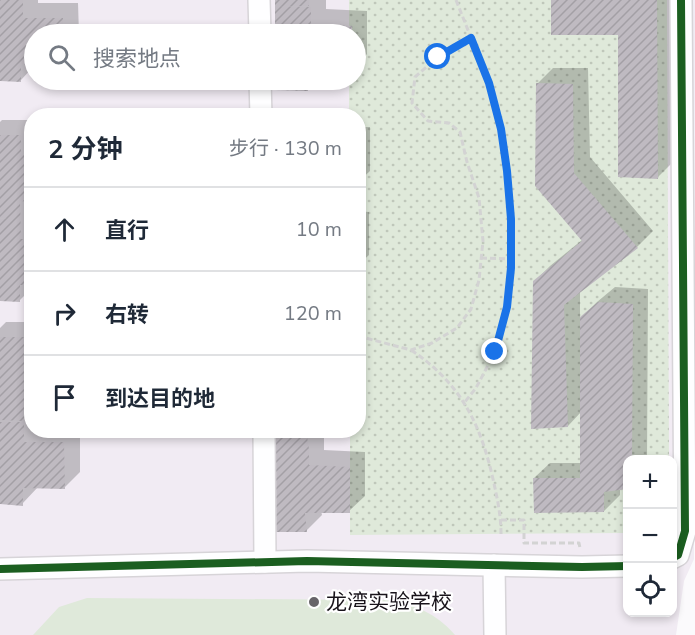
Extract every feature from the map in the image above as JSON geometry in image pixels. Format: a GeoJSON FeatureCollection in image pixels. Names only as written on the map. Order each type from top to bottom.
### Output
{"type":"FeatureCollection","features":[{"type":"Feature","properties":{"kind":"street"},"geometry":{"type":"LineString","coordinates":[[259,0],[260,24]]}},
{"type":"Feature","properties":{"kind":"street"},"geometry":{"type":"LineString","coordinates":[[677,556],[685,531],[681,0]]}},
{"type":"Feature","properties":{"kind":"street"},"geometry":{"type":"LineString","coordinates":[[260,90],[261,108]]}},
{"type":"Feature","properties":{"kind":"street"},"geometry":{"type":"LineString","coordinates":[[264,438],[265,562]]}},
{"type":"Feature","properties":{"kind":"street"},"geometry":{"type":"LineString","coordinates":[[0,569],[307,561],[623,566]]}},
{"type":"Feature","properties":{"kind":"street"},"geometry":{"type":"LineString","coordinates":[[494,565],[495,635]]}},
{"type":"Feature","properties":{"kind":"path"},"geometry":{"type":"LineString","coordinates":[[456,0],[489,83],[501,129],[511,219],[511,259],[507,307],[495,352],[476,388],[464,403]]}},
{"type":"Feature","properties":{"kind":"path"},"geometry":{"type":"LineString","coordinates":[[411,350],[432,343],[457,328],[471,309],[479,280],[483,241],[479,198],[460,132],[449,123],[428,121],[412,103],[415,77],[438,57],[471,38]]}},
{"type":"Feature","properties":{"kind":"path"},"geometry":{"type":"LineString","coordinates":[[481,258],[511,259]]}},
{"type":"Feature","properties":{"kind":"path"},"geometry":{"type":"LineString","coordinates":[[366,338],[411,350],[429,362],[454,388],[474,420],[488,457],[501,520],[501,534]]}},
{"type":"Feature","properties":{"kind":"path"},"geometry":{"type":"LineString","coordinates":[[501,520],[524,520],[524,543],[579,543]]}},
{"type":"Feature","properties":{"kind":"shaded area"},"geometry":{"type":"Polygon","coordinates":[[[0,0],[695,0],[694,559],[684,581],[676,635],[0,635],[0,0]]]}},
{"type":"Feature","properties":{"kind":"green space"},"geometry":{"type":"Polygon","coordinates":[[[349,0],[667,0],[669,455],[623,455],[623,533],[350,535],[350,438],[366,438],[366,108],[349,108],[349,90],[366,90],[366,24],[349,24],[349,0]]]}},
{"type":"Feature","properties":{"kind":"green space"},"geometry":{"type":"Polygon","coordinates":[[[87,598],[386,600],[406,604],[432,615],[455,635],[33,635],[59,607],[87,598]]]}},
{"type":"Feature","properties":{"kind":"building"},"geometry":{"type":"Polygon","coordinates":[[[0,0],[23,0],[23,18],[63,18],[63,24],[24,24],[24,64],[21,64],[21,82],[0,81],[0,0]]]}},
{"type":"Feature","properties":{"kind":"building"},"geometry":{"type":"Polygon","coordinates":[[[275,0],[309,0],[309,6],[278,6],[311,7],[311,24],[275,24],[275,0]]]}},
{"type":"Feature","properties":{"kind":"building"},"geometry":{"type":"Polygon","coordinates":[[[551,0],[657,0],[658,179],[618,177],[618,35],[551,35],[551,0]]]}},
{"type":"Feature","properties":{"kind":"building"},"geometry":{"type":"Polygon","coordinates":[[[536,83],[573,84],[574,173],[638,248],[564,305],[568,427],[531,429],[533,281],[582,241],[535,186],[536,83]]]}},
{"type":"Feature","properties":{"kind":"building"},"geometry":{"type":"Polygon","coordinates":[[[0,135],[21,135],[21,155],[24,155],[24,201],[20,201],[21,239],[24,239],[24,285],[20,285],[20,302],[0,301],[0,219],[7,218],[0,218],[0,135]]]}},
{"type":"Feature","properties":{"kind":"building"},"geometry":{"type":"Polygon","coordinates":[[[598,302],[633,304],[632,455],[623,455],[623,490],[604,492],[604,512],[534,513],[533,478],[580,478],[580,317],[598,302]]]}},
{"type":"Feature","properties":{"kind":"building"},"geometry":{"type":"Polygon","coordinates":[[[0,337],[24,337],[24,421],[0,420],[0,337]]]}},
{"type":"Feature","properties":{"kind":"building"},"geometry":{"type":"Polygon","coordinates":[[[0,422],[24,422],[24,442],[64,442],[65,489],[23,488],[23,506],[0,504],[0,422]]]}},
{"type":"Feature","properties":{"kind":"building"},"geometry":{"type":"Polygon","coordinates":[[[273,438],[307,438],[309,465],[350,467],[350,513],[305,513],[307,532],[272,532],[273,438]]]}},
{"type":"Feature","properties":{"kind":"cycle path"},"geometry":{"type":"LineString","coordinates":[[677,556],[685,531],[681,0]]}},
{"type":"Feature","properties":{"kind":"cycle path"},"geometry":{"type":"LineString","coordinates":[[0,569],[307,561],[623,566]]}},
{"type":"Feature","properties":{"kind":"place","name":"龙湾实验学校"},"geometry":{"type":"Point","coordinates":[314,602]}},
{"type":"Feature","properties":{"kind":"route"},"geometry":{"type":"LineString","coordinates":[[438,57],[471,38],[489,83],[501,129],[511,219],[511,268],[507,307],[495,352]]}}]}
